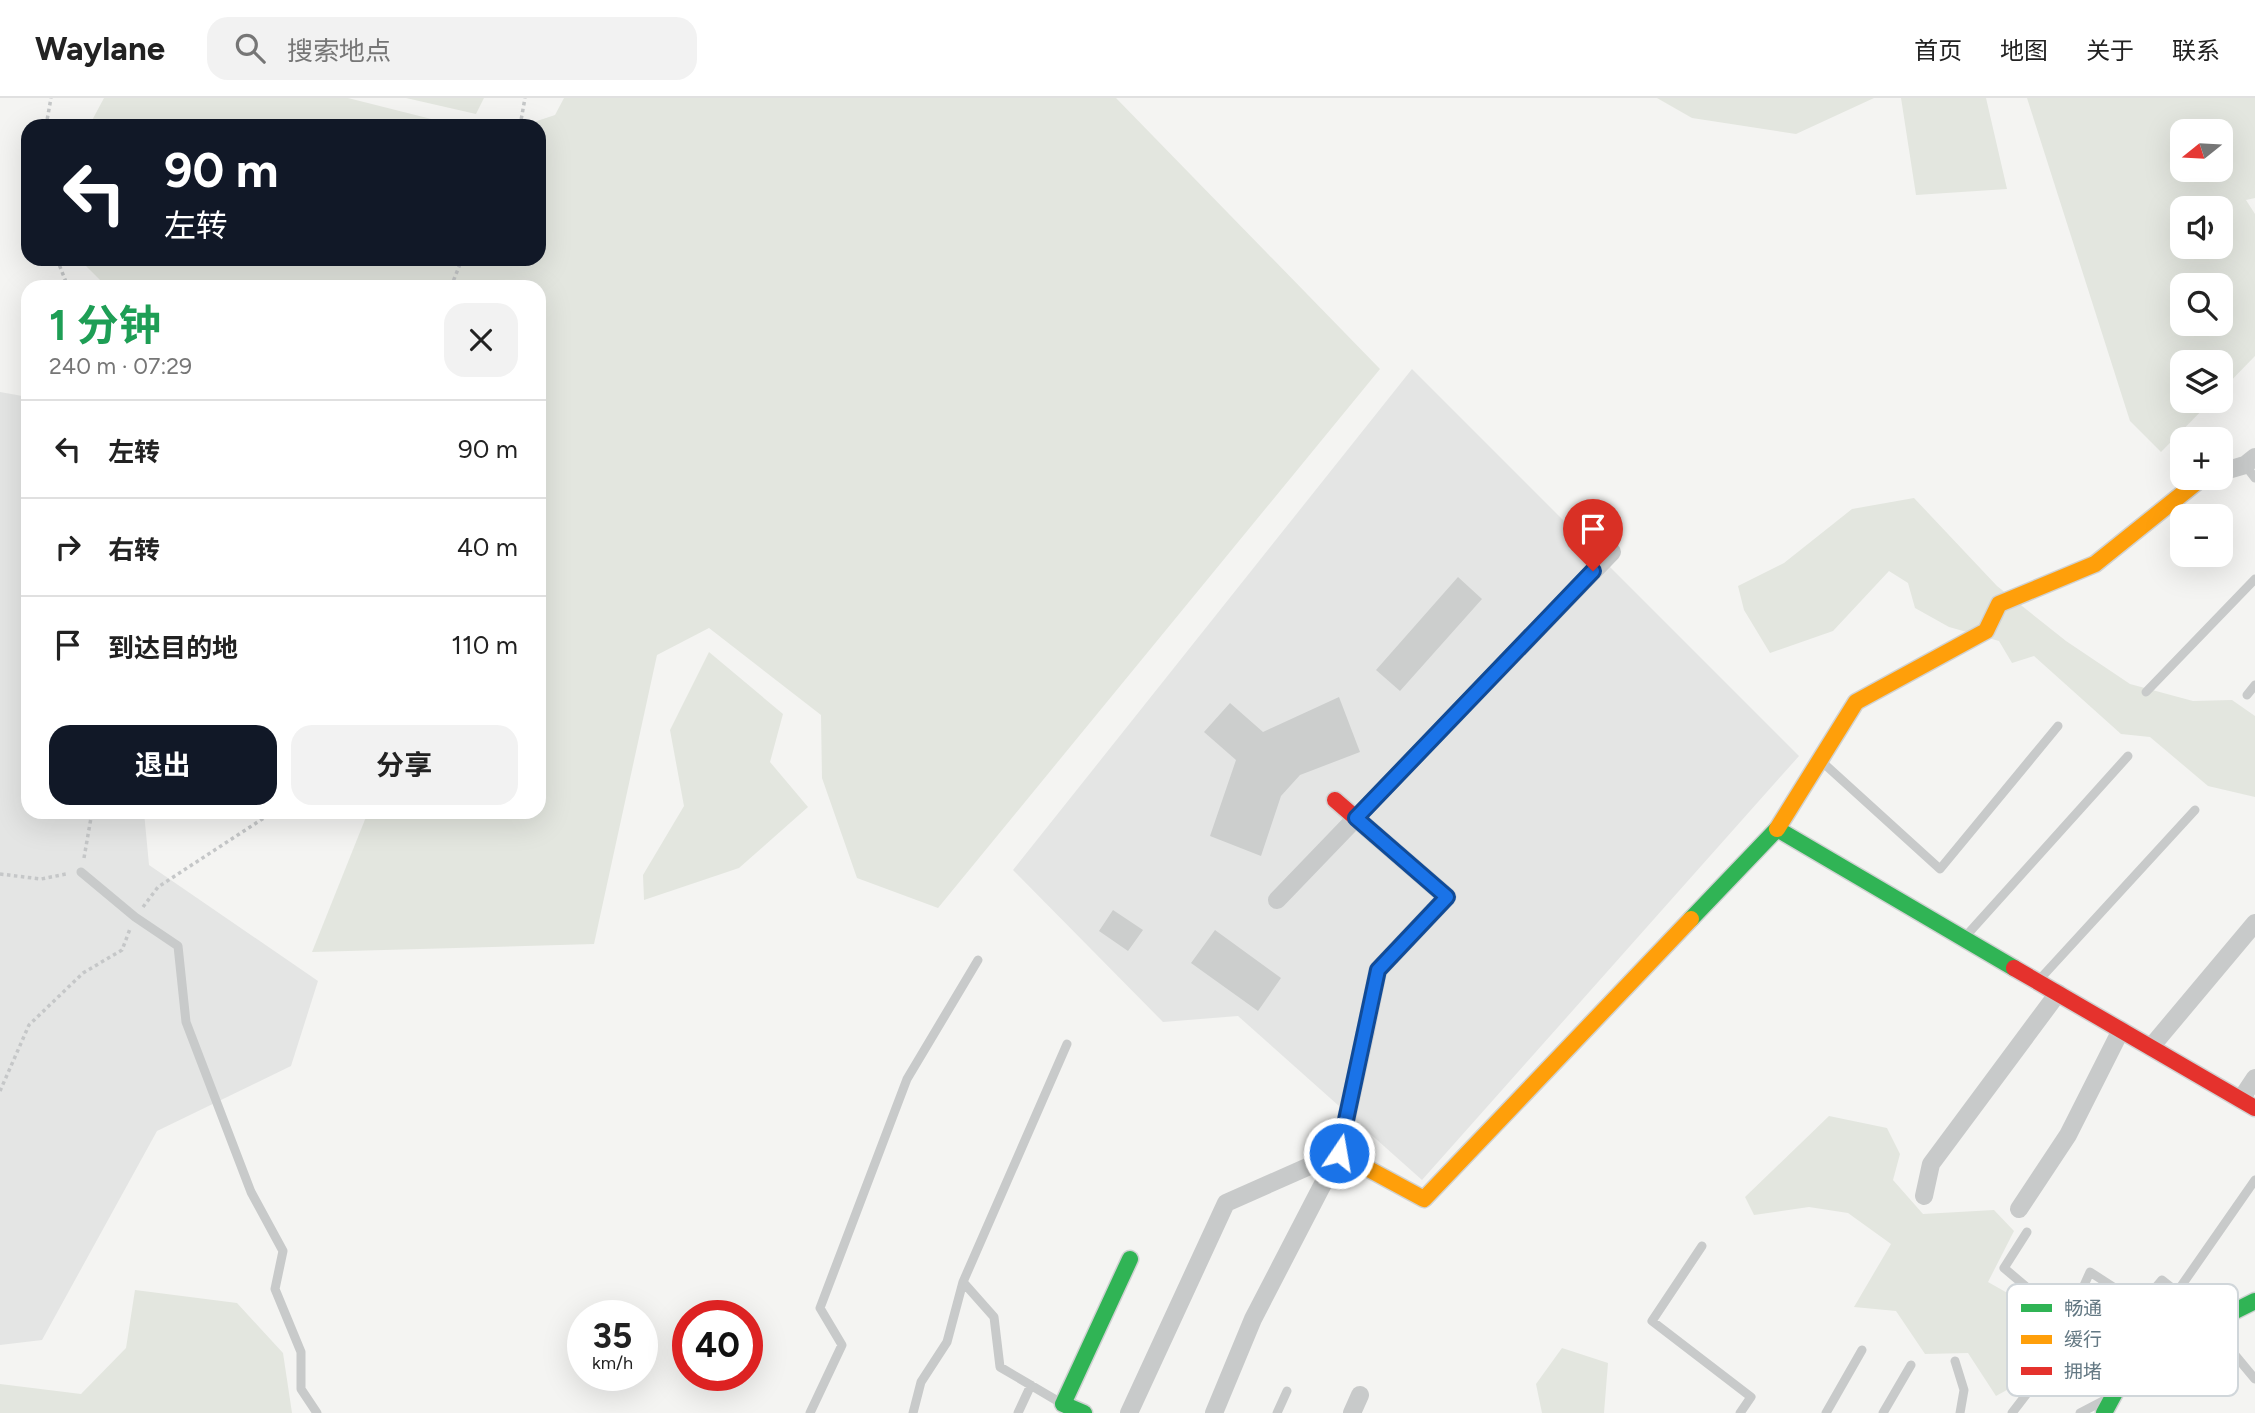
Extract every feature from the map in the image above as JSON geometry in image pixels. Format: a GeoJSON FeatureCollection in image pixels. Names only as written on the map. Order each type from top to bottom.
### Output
{"type":"FeatureCollection","features":[{"type":"Feature","properties":{"kind":"street"},"geometry":{"type":"LineString","coordinates":[[2233,470],[2252,467]]}},
{"type":"Feature","properties":{"kind":"street"},"geometry":{"type":"LineString","coordinates":[[1339,1153],[1424,1199],[1777,829],[1856,702],[1986,631],[1999,604],[2095,564],[2187,490]]}},
{"type":"Feature","properties":{"kind":"street"},"geometry":{"type":"LineString","coordinates":[[1277,900],[1612,552]]}},
{"type":"Feature","properties":{"kind":"street"},"geometry":{"type":"LineString","coordinates":[[1214,1413],[1253,1319],[1339,1153],[1378,970],[1447,897],[1335,800]]}},
{"type":"Feature","properties":{"kind":"street"},"geometry":{"type":"LineString","coordinates":[[1777,829],[2248,1103],[2255,1078]]}},
{"type":"Feature","properties":{"kind":"street"},"geometry":{"type":"LineString","coordinates":[[2151,1047],[2255,923]]}},
{"type":"Feature","properties":{"kind":"street"},"geometry":{"type":"LineString","coordinates":[[1924,1196],[1931,1164],[2058,993]]}},
{"type":"Feature","properties":{"kind":"street"},"geometry":{"type":"LineString","coordinates":[[2019,1209],[2068,1135],[2121,1030]]}},
{"type":"Feature","properties":{"kind":"street"},"geometry":{"type":"LineString","coordinates":[[1129,1413],[1226,1203],[1339,1153]]}},
{"type":"Feature","properties":{"kind":"street"},"geometry":{"type":"LineString","coordinates":[[1084,1413],[1063,1404],[1130,1259]]}},
{"type":"Feature","properties":{"kind":"street"},"geometry":{"type":"LineString","coordinates":[[2238,1309],[2255,1301]]}},
{"type":"Feature","properties":{"kind":"street"},"geometry":{"type":"LineString","coordinates":[[1352,1413],[1360,1395]]}},
{"type":"Feature","properties":{"kind":"street"},"geometry":{"type":"LineString","coordinates":[[2104,1413],[2113,1396]]}},
{"type":"Feature","properties":{"kind":"lane"},"geometry":{"type":"LineString","coordinates":[[2146,692],[2255,579]]}},
{"type":"Feature","properties":{"kind":"lane"},"geometry":{"type":"LineString","coordinates":[[2247,695],[2255,685]]}},
{"type":"Feature","properties":{"kind":"lane"},"geometry":{"type":"LineString","coordinates":[[1820,760],[1940,869],[2058,726]]}},
{"type":"Feature","properties":{"kind":"lane"},"geometry":{"type":"LineString","coordinates":[[1964,938],[2128,756]]}},
{"type":"Feature","properties":{"kind":"lane"},"geometry":{"type":"LineString","coordinates":[[2038,981],[2195,810]]}},
{"type":"Feature","properties":{"kind":"lane"},"geometry":{"type":"LineString","coordinates":[[81,872],[135,917],[178,946],[186,1023],[251,1192],[283,1251],[275,1290],[301,1352],[301,1389],[317,1413]]}},
{"type":"Feature","properties":{"kind":"lane"},"geometry":{"type":"LineString","coordinates":[[810,1413],[842,1345],[820,1308],[907,1079],[978,960]]}},
{"type":"Feature","properties":{"kind":"lane"},"geometry":{"type":"LineString","coordinates":[[913,1413],[921,1382],[947,1342],[962,1282],[1067,1044]]}},
{"type":"Feature","properties":{"kind":"lane"},"geometry":{"type":"LineString","coordinates":[[2184,1284],[2255,1180]]}},
{"type":"Feature","properties":{"kind":"lane"},"geometry":{"type":"LineString","coordinates":[[2023,1284],[2004,1268],[2027,1232]]}},
{"type":"Feature","properties":{"kind":"lane"},"geometry":{"type":"LineString","coordinates":[[1702,1246],[1652,1321],[1751,1397],[1740,1413]]}},
{"type":"Feature","properties":{"kind":"lane"},"geometry":{"type":"LineString","coordinates":[[2085,1284],[2090,1272],[2109,1284]]}},
{"type":"Feature","properties":{"kind":"lane"},"geometry":{"type":"LineString","coordinates":[[962,1282],[994,1317],[1000,1367],[1063,1404]]}},
{"type":"Feature","properties":{"kind":"lane"},"geometry":{"type":"LineString","coordinates":[[1826,1413],[1862,1350]]}},
{"type":"Feature","properties":{"kind":"lane"},"geometry":{"type":"LineString","coordinates":[[2238,1359],[2255,1379]]}},
{"type":"Feature","properties":{"kind":"lane"},"geometry":{"type":"LineString","coordinates":[[1955,1361],[1964,1390],[1960,1413]]}},
{"type":"Feature","properties":{"kind":"lane"},"geometry":{"type":"LineString","coordinates":[[1883,1413],[1911,1365]]}},
{"type":"Feature","properties":{"kind":"lane"},"geometry":{"type":"LineString","coordinates":[[1018,1413],[1031,1385]]}},
{"type":"Feature","properties":{"kind":"lane"},"geometry":{"type":"LineString","coordinates":[[1278,1413],[1287,1391]]}},
{"type":"Feature","properties":{"kind":"lane"},"geometry":{"type":"LineString","coordinates":[[2012,1413],[2025,1396]]}},
{"type":"Feature","properties":{"kind":"lane"},"geometry":{"type":"LineString","coordinates":[[2080,1413],[2112,1396]]}},
{"type":"Feature","properties":{"kind":"path"},"geometry":{"type":"LineString","coordinates":[[47,119],[51,98]]}},
{"type":"Feature","properties":{"kind":"path"},"geometry":{"type":"LineString","coordinates":[[521,119],[525,98]]}},
{"type":"Feature","properties":{"kind":"path"},"geometry":{"type":"LineString","coordinates":[[0,874],[41,878],[81,872],[91,819]]}},
{"type":"Feature","properties":{"kind":"path"},"geometry":{"type":"LineString","coordinates":[[0,1091],[29,1025],[83,974],[122,950],[135,917],[158,887],[262,819]]}},
{"type":"Feature","properties":{"kind":"shaded area"},"geometry":{"type":"Polygon","coordinates":[[[104,98],[348,98],[431,119],[93,119],[104,98]]]}},
{"type":"Feature","properties":{"kind":"shaded area"},"geometry":{"type":"Polygon","coordinates":[[[406,98],[484,98],[476,114],[406,98]]]}},
{"type":"Feature","properties":{"kind":"shaded area"},"geometry":{"type":"Polygon","coordinates":[[[564,98],[1116,98],[1380,369],[938,908],[857,878],[822,778],[821,715],[709,628],[657,655],[594,944],[312,952],[365,819],[546,819],[546,280],[100,280],[86,266],[546,266],[546,119],[543,119],[555,115],[564,98]]]}},
{"type":"Feature","properties":{"kind":"shaded area"},"geometry":{"type":"Polygon","coordinates":[[[1657,98],[1874,98],[1796,134],[1692,118],[1657,98]]]}},
{"type":"Feature","properties":{"kind":"shaded area"},"geometry":{"type":"Polygon","coordinates":[[[1901,98],[1986,98],[2007,189],[1916,195],[1901,98]]]}},
{"type":"Feature","properties":{"kind":"shaded area"},"geometry":{"type":"Polygon","coordinates":[[[2027,98],[2255,98],[2255,198],[2246,200],[2255,214],[2255,356],[2233,379],[2233,350],[2170,350],[2170,413],[2199,413],[2186,427],[2170,427],[2170,443],[2161,452],[2130,421],[2027,98]]]}},
{"type":"Feature","properties":{"kind":"shaded area"},"geometry":{"type":"Polygon","coordinates":[[[1412,369],[1799,756],[1422,1180],[1238,1016],[1163,1022],[1013,870],[1412,369]]]}},
{"type":"Feature","properties":{"kind":"shaded area"},"geometry":{"type":"Polygon","coordinates":[[[0,392],[21,396],[21,819],[145,819],[149,865],[318,981],[291,1066],[157,1131],[42,1340],[0,1345],[0,392]]]}},
{"type":"Feature","properties":{"kind":"shaded area"},"geometry":{"type":"Polygon","coordinates":[[[1914,498],[1997,586],[2066,641],[2130,684],[2193,701],[2232,700],[2255,716],[2255,797],[2208,786],[2150,737],[2121,734],[2034,656],[2012,663],[1999,641],[1949,627],[1915,608],[1908,583],[1889,571],[1833,631],[1770,653],[1744,610],[1738,586],[1784,563],[1852,509],[1914,498]]]}},
{"type":"Feature","properties":{"kind":"shaded area"},"geometry":{"type":"Polygon","coordinates":[[[709,652],[783,714],[770,762],[808,807],[739,868],[644,900],[643,875],[684,806],[670,730],[709,652]]]}},
{"type":"Feature","properties":{"kind":"shaded area"},"geometry":{"type":"Polygon","coordinates":[[[1829,1116],[1887,1128],[1900,1154],[1893,1180],[1923,1214],[1994,1210],[2014,1231],[1988,1282],[2007,1293],[2007,1390],[1996,1396],[1968,1353],[1925,1354],[1896,1311],[1854,1307],[1891,1244],[1848,1213],[1809,1207],[1754,1215],[1745,1197],[1829,1116]]]}},
{"type":"Feature","properties":{"kind":"shaded area"},"geometry":{"type":"Polygon","coordinates":[[[135,1290],[237,1303],[283,1353],[292,1413],[0,1413],[0,1384],[81,1394],[126,1348],[135,1290]]]}},
{"type":"Feature","properties":{"kind":"shaded area"},"geometry":{"type":"Polygon","coordinates":[[[1562,1348],[1608,1363],[1604,1413],[1542,1413],[1536,1384],[1562,1348]]]}},
{"type":"Feature","properties":{"kind":"building"},"geometry":{"type":"Polygon","coordinates":[[[1458,577],[1482,599],[1400,691],[1376,670],[1458,577]]]}},
{"type":"Feature","properties":{"kind":"building"},"geometry":{"type":"Polygon","coordinates":[[[1339,697],[1360,752],[1300,775],[1281,796],[1261,856],[1210,836],[1236,760],[1204,732],[1230,703],[1263,732],[1339,697]]]}},
{"type":"Feature","properties":{"kind":"building"},"geometry":{"type":"Polygon","coordinates":[[[1113,910],[1143,930],[1128,951],[1099,931],[1113,910]]]}},
{"type":"Feature","properties":{"kind":"building"},"geometry":{"type":"Polygon","coordinates":[[[1215,930],[1281,978],[1258,1011],[1191,963],[1215,930]]]}},
{"type":"Feature","properties":{"kind":"traffic: fast"},"geometry":{"type":"LineString","coordinates":[[1691,919],[1777,829],[2014,968]]}},
{"type":"Feature","properties":{"kind":"traffic: fast"},"geometry":{"type":"LineString","coordinates":[[1084,1413],[1063,1404],[1130,1259]]}},
{"type":"Feature","properties":{"kind":"traffic: fast"},"geometry":{"type":"LineString","coordinates":[[2238,1310],[2255,1301]]}},
{"type":"Feature","properties":{"kind":"traffic: fast"},"geometry":{"type":"LineString","coordinates":[[2104,1413],[2113,1396]]}},
{"type":"Feature","properties":{"kind":"traffic: slow"},"geometry":{"type":"LineString","coordinates":[[1777,829],[1856,702],[1986,631],[1999,604],[2095,564],[2187,490]]}},
{"type":"Feature","properties":{"kind":"traffic: slow"},"geometry":{"type":"LineString","coordinates":[[1365,1033],[1339,1153],[1424,1199],[1691,919]]}},
{"type":"Feature","properties":{"kind":"traffic: jam"},"geometry":{"type":"LineString","coordinates":[[1335,800],[1447,897],[1378,970],[1365,1033]]}},
{"type":"Feature","properties":{"kind":"traffic: jam"},"geometry":{"type":"LineString","coordinates":[[2014,968],[2255,1108]]}},
{"type":"Feature","properties":{"kind":"route"},"geometry":{"type":"LineString","coordinates":[[1339,1153],[1378,970],[1447,897],[1356,818],[1593,571]]}}]}
